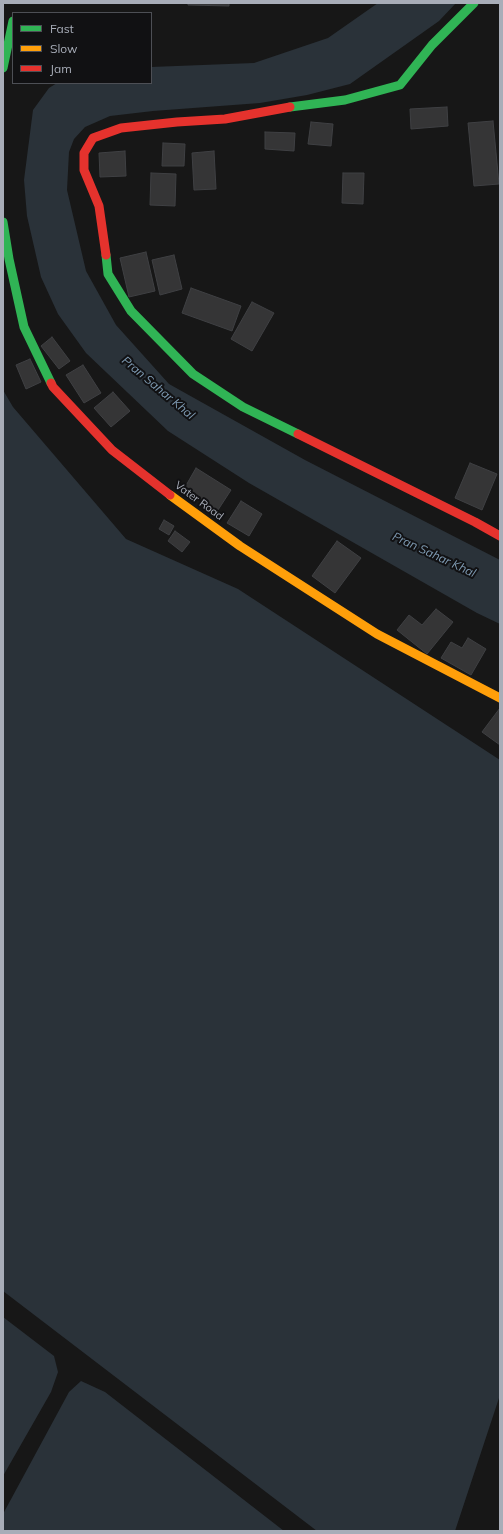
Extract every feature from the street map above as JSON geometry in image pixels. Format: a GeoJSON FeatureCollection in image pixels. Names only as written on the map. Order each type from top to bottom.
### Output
{"type":"FeatureCollection","features":[{"type":"Feature","properties":{"kind":"street"},"geometry":{"type":"LineString","coordinates":[[474,3],[432,45],[400,85],[345,100],[294,106],[225,119],[121,128],[93,138],[84,153],[84,170],[99,206],[108,274],[131,312],[193,374],[243,407],[475,522],[500,536]]}},
{"type":"Feature","properties":{"kind":"street"},"geometry":{"type":"LineString","coordinates":[[3,68],[12,26]]}},
{"type":"Feature","properties":{"kind":"street","name":"Vater Road"},"geometry":{"type":"LineString","coordinates":[[3,222],[9,259],[24,327],[53,387],[112,450],[240,546],[377,634],[500,698]]}},
{"type":"Feature","properties":{"kind":"water","name":"Pran Sahar Khal"},"geometry":{"type":"Polygon","coordinates":[[[378,3],[456,3],[439,21],[350,84],[307,95],[260,103],[153,111],[110,116],[85,127],[74,139],[69,152],[67,190],[86,271],[116,325],[169,384],[305,460],[500,560],[500,624],[477,613],[249,483],[168,431],[86,353],[58,314],[41,277],[27,216],[24,180],[33,110],[49,88],[55,84],[152,84],[152,67],[254,63],[328,38],[378,3]]]}},
{"type":"Feature","properties":{"kind":"water"},"geometry":{"type":"Polygon","coordinates":[[[3,390],[13,407],[126,539],[238,589],[500,760],[500,1395],[455,1531],[317,1531],[3,1291],[3,390]]]}},
{"type":"Feature","properties":{"kind":"water"},"geometry":{"type":"Polygon","coordinates":[[[3,1317],[54,1356],[58,1372],[51,1392],[3,1476],[3,1317]]]}},
{"type":"Feature","properties":{"kind":"water"},"geometry":{"type":"Polygon","coordinates":[[[81,1381],[105,1392],[284,1531],[3,1531],[3,1514],[69,1392],[81,1381]]]}},
{"type":"Feature","properties":{"kind":"building"},"geometry":{"type":"Polygon","coordinates":[[[188,3],[229,3],[229,6],[188,5],[188,3]]]}},
{"type":"Feature","properties":{"kind":"building"},"geometry":{"type":"Polygon","coordinates":[[[447,107],[448,126],[411,129],[410,109],[447,107]]]}},
{"type":"Feature","properties":{"kind":"building"},"geometry":{"type":"Polygon","coordinates":[[[493,121],[499,184],[474,186],[468,123],[493,121]]]}},
{"type":"Feature","properties":{"kind":"building"},"geometry":{"type":"Polygon","coordinates":[[[311,122],[333,124],[331,146],[308,144],[311,122]]]}},
{"type":"Feature","properties":{"kind":"building"},"geometry":{"type":"Polygon","coordinates":[[[265,132],[295,133],[294,151],[265,149],[265,132]]]}},
{"type":"Feature","properties":{"kind":"building"},"geometry":{"type":"Polygon","coordinates":[[[163,143],[185,144],[184,166],[162,166],[163,143]]]}},
{"type":"Feature","properties":{"kind":"building"},"geometry":{"type":"Polygon","coordinates":[[[125,151],[126,176],[100,177],[99,153],[125,151]]]}},
{"type":"Feature","properties":{"kind":"building"},"geometry":{"type":"Polygon","coordinates":[[[214,151],[216,189],[194,190],[192,153],[214,151]]]}},
{"type":"Feature","properties":{"kind":"building"},"geometry":{"type":"Polygon","coordinates":[[[151,173],[176,174],[175,206],[150,205],[151,173]]]}},
{"type":"Feature","properties":{"kind":"building"},"geometry":{"type":"Polygon","coordinates":[[[343,173],[364,173],[363,204],[342,203],[343,173]]]}},
{"type":"Feature","properties":{"kind":"building"},"geometry":{"type":"Polygon","coordinates":[[[146,252],[155,291],[129,297],[120,258],[146,252]]]}},
{"type":"Feature","properties":{"kind":"building"},"geometry":{"type":"Polygon","coordinates":[[[174,255],[182,289],[160,295],[152,260],[174,255]]]}},
{"type":"Feature","properties":{"kind":"building"},"geometry":{"type":"Polygon","coordinates":[[[191,288],[241,306],[232,331],[182,313],[191,288]]]}},
{"type":"Feature","properties":{"kind":"building"},"geometry":{"type":"Polygon","coordinates":[[[252,302],[274,313],[252,351],[231,339],[252,302]]]}},
{"type":"Feature","properties":{"kind":"building"},"geometry":{"type":"Polygon","coordinates":[[[52,337],[70,361],[59,369],[41,346],[52,337]]]}},
{"type":"Feature","properties":{"kind":"building"},"geometry":{"type":"Polygon","coordinates":[[[30,359],[41,382],[26,389],[16,365],[30,359]]]}},
{"type":"Feature","properties":{"kind":"building"},"geometry":{"type":"Polygon","coordinates":[[[83,365],[101,393],[84,403],[66,375],[83,365]]]}},
{"type":"Feature","properties":{"kind":"building"},"geometry":{"type":"Polygon","coordinates":[[[113,392],[130,411],[111,427],[94,408],[113,392]]]}},
{"type":"Feature","properties":{"kind":"building"},"geometry":{"type":"Polygon","coordinates":[[[470,463],[497,474],[482,510],[455,498],[470,463]]]}},
{"type":"Feature","properties":{"kind":"building"},"geometry":{"type":"Polygon","coordinates":[[[196,468],[231,490],[218,510],[184,489],[196,468]]]}},
{"type":"Feature","properties":{"kind":"building"},"geometry":{"type":"Polygon","coordinates":[[[241,501],[262,514],[249,536],[227,523],[241,501]]]}},
{"type":"Feature","properties":{"kind":"building"},"geometry":{"type":"Polygon","coordinates":[[[164,520],[174,526],[169,535],[159,529],[164,520]]]}},
{"type":"Feature","properties":{"kind":"building"},"geometry":{"type":"Polygon","coordinates":[[[175,531],[190,542],[182,552],[168,541],[175,531]]]}},
{"type":"Feature","properties":{"kind":"building"},"geometry":{"type":"Polygon","coordinates":[[[337,541],[361,558],[335,593],[312,576],[337,541]]]}},
{"type":"Feature","properties":{"kind":"building"},"geometry":{"type":"Polygon","coordinates":[[[436,609],[453,622],[427,654],[397,630],[409,615],[422,625],[436,609]]]}},
{"type":"Feature","properties":{"kind":"building"},"geometry":{"type":"Polygon","coordinates":[[[468,638],[486,649],[471,675],[441,658],[451,642],[462,648],[468,638]]]}},
{"type":"Feature","properties":{"kind":"building"},"geometry":{"type":"Polygon","coordinates":[[[500,708],[500,745],[482,732],[500,708]]]}},
{"type":"Feature","properties":{"kind":"traffic: fast"},"geometry":{"type":"LineString","coordinates":[[290,107],[345,100],[400,85],[432,45],[474,3]]}},
{"type":"Feature","properties":{"kind":"traffic: fast"},"geometry":{"type":"LineString","coordinates":[[3,68],[12,26]]}},
{"type":"Feature","properties":{"kind":"traffic: fast"},"geometry":{"type":"LineString","coordinates":[[3,222],[9,259],[24,327],[51,383]]}},
{"type":"Feature","properties":{"kind":"traffic: fast"},"geometry":{"type":"LineString","coordinates":[[106,255],[108,274],[131,311],[193,374],[243,407],[298,434]]}},
{"type":"Feature","properties":{"kind":"traffic: slow"},"geometry":{"type":"LineString","coordinates":[[170,495],[240,546],[377,634],[500,698]]}},
{"type":"Feature","properties":{"kind":"traffic: jam"},"geometry":{"type":"LineString","coordinates":[[106,255],[99,206],[84,170],[84,153],[93,138],[121,128],[225,119],[290,107]]}},
{"type":"Feature","properties":{"kind":"traffic: jam"},"geometry":{"type":"LineString","coordinates":[[51,383],[53,387],[112,450],[170,495]]}},
{"type":"Feature","properties":{"kind":"traffic: jam"},"geometry":{"type":"LineString","coordinates":[[298,434],[475,522],[500,536]]}}]}
